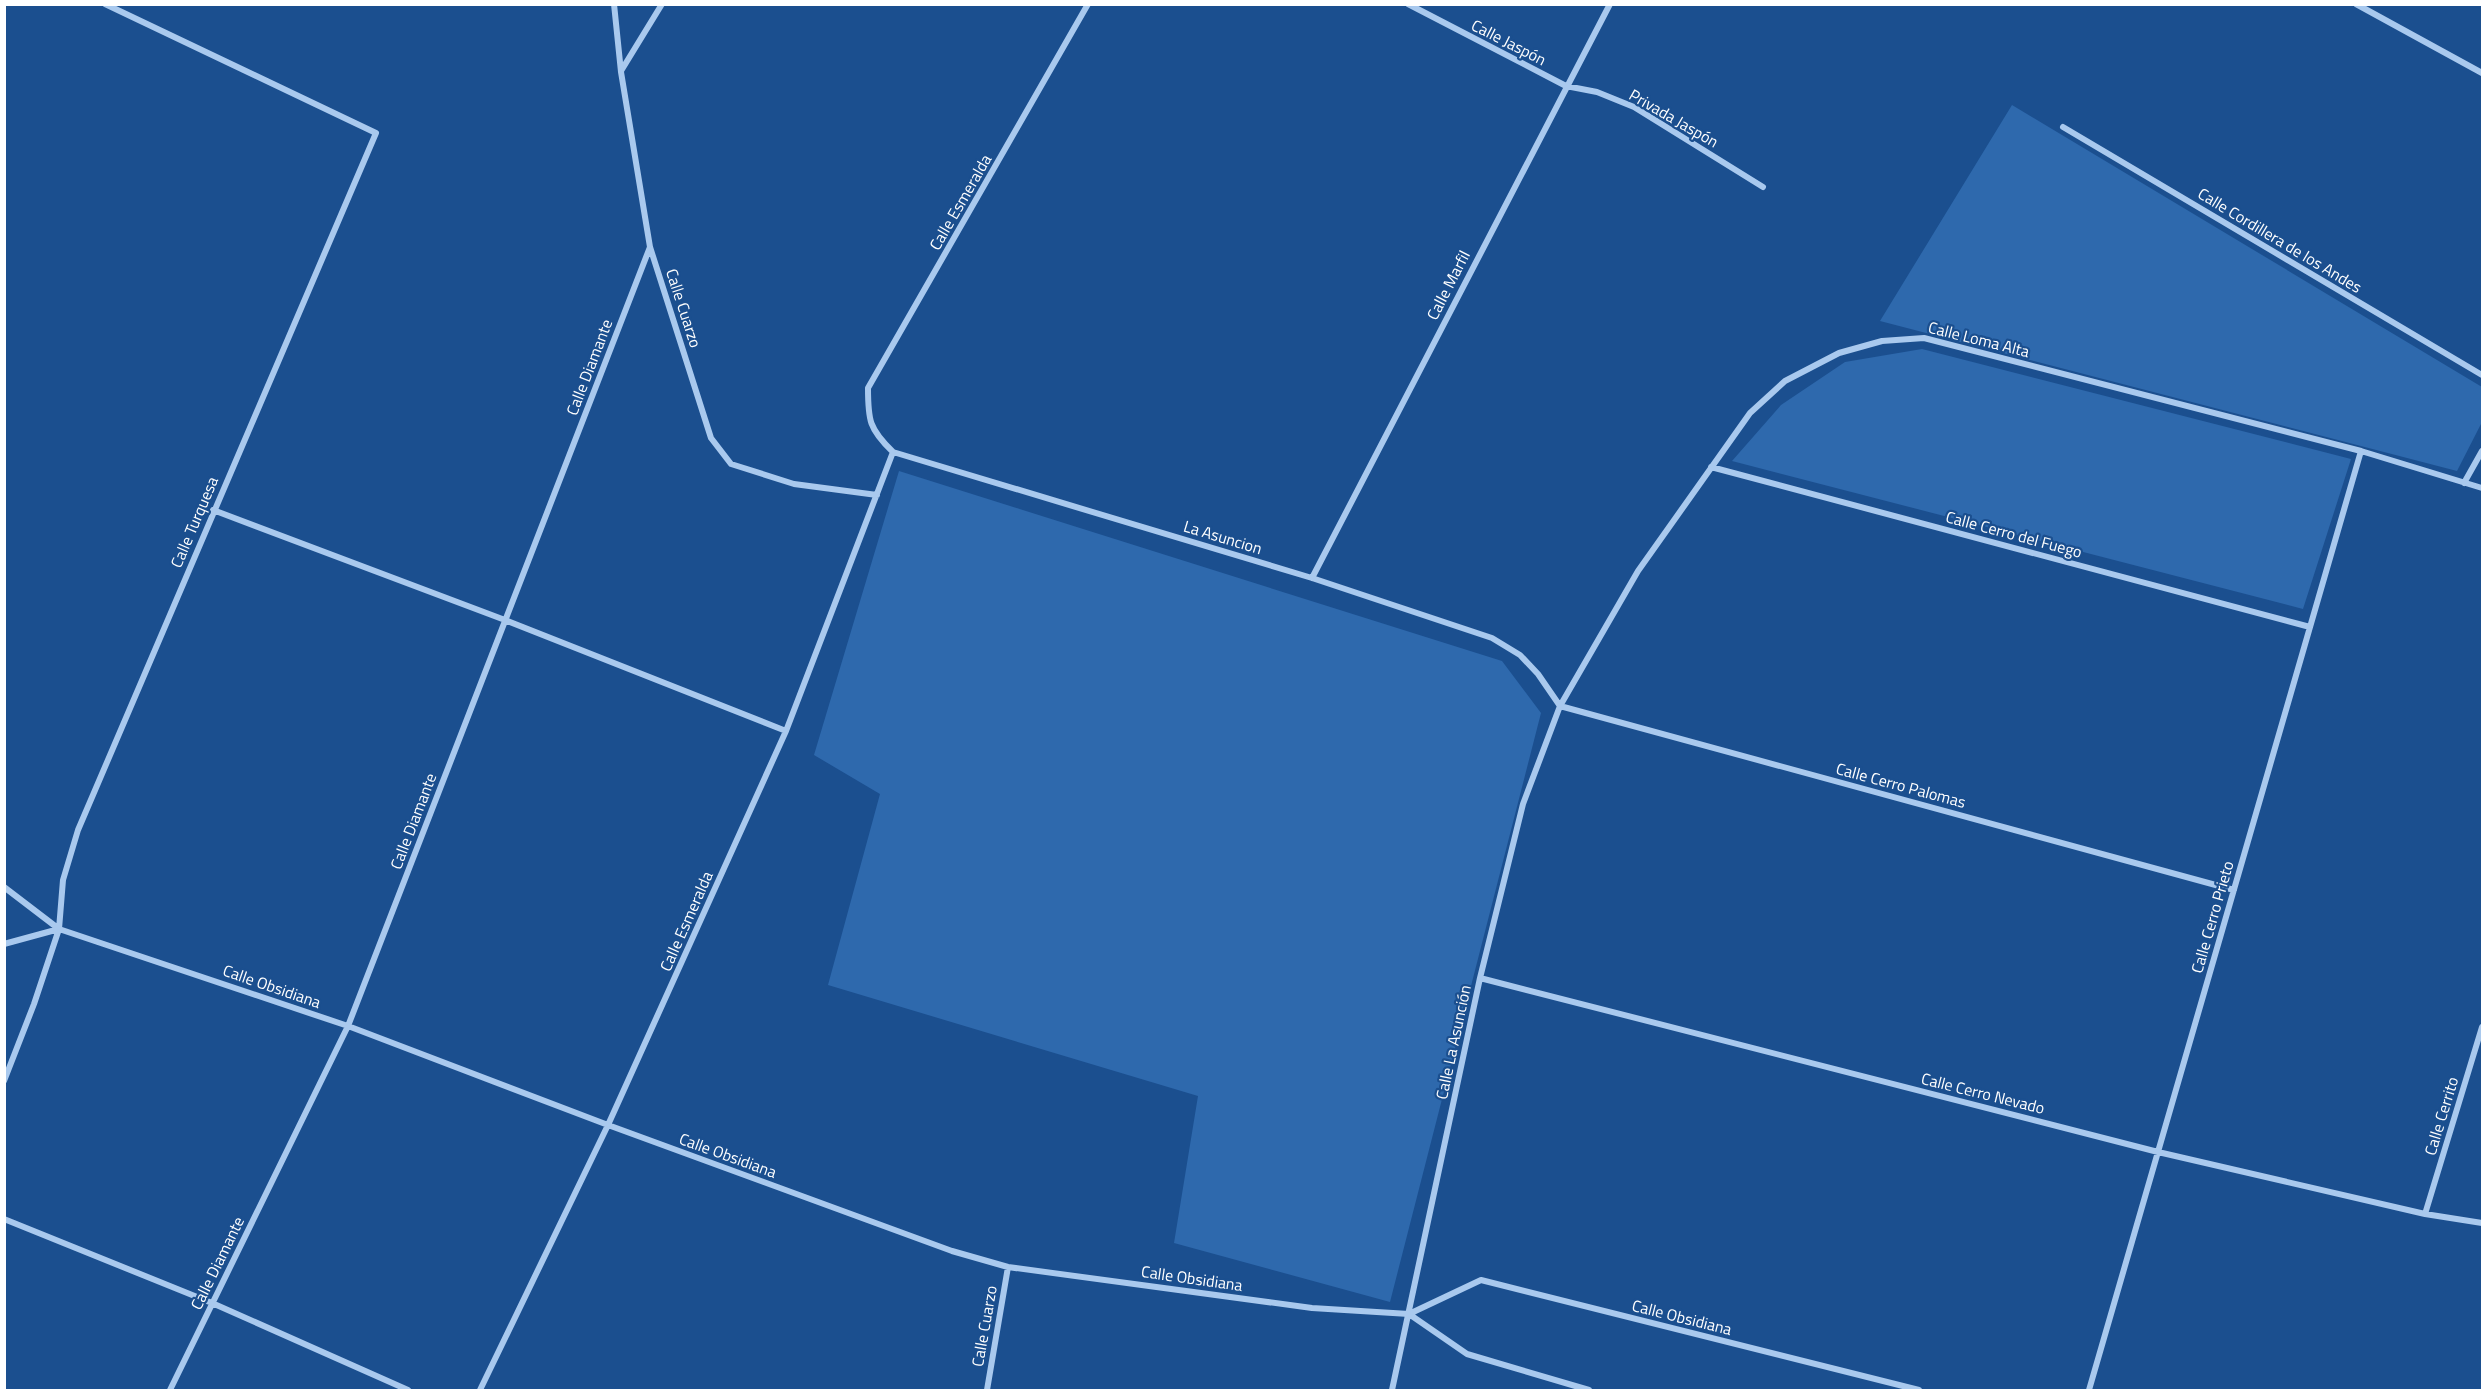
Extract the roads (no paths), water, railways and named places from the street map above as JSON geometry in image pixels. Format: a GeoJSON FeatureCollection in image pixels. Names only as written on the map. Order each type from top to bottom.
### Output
{"type":"FeatureCollection","features":[{"type":"Feature","properties":{"kind":"street","name":"Calle Turquesa"},"geometry":{"type":"LineString","coordinates":[[4,1081],[34,1004],[59,929],[63,880],[78,830],[376,133],[105,4]]}},
{"type":"Feature","properties":{"kind":"street","name":"Calle Cuarzo"},"geometry":{"type":"LineString","coordinates":[[614,4],[621,72],[650,247],[711,438],[731,464],[794,484],[877,495]]}},
{"type":"Feature","properties":{"kind":"street"},"geometry":{"type":"LineString","coordinates":[[621,72],[662,4]]}},
{"type":"Feature","properties":{"kind":"street","name":"Calle Esmeralda"},"geometry":{"type":"LineString","coordinates":[[480,1390],[608,1125],[786,732],[893,452],[878,437],[868,417],[868,388],[1088,4]]}},
{"type":"Feature","properties":{"kind":"street","name":"Calle Jaspón"},"geometry":{"type":"LineString","coordinates":[[1408,4],[1566,86]]}},
{"type":"Feature","properties":{"kind":"street","name":"Calle Marfil"},"geometry":{"type":"LineString","coordinates":[[1312,578],[1610,4]]}},
{"type":"Feature","properties":{"kind":"street"},"geometry":{"type":"LineString","coordinates":[[2356,4],[2482,73]]}},
{"type":"Feature","properties":{"kind":"street","name":"Privada Jaspón"},"geometry":{"type":"LineString","coordinates":[[1566,86],[1597,92],[1634,107],[1763,187]]}},
{"type":"Feature","properties":{"kind":"street","name":"Calle Cordillera de los Andes"},"geometry":{"type":"LineString","coordinates":[[2063,127],[2482,375]]}},
{"type":"Feature","properties":{"kind":"street","name":"Calle Diamante"},"geometry":{"type":"LineString","coordinates":[[170,1390],[348,1026],[650,247]]}},
{"type":"Feature","properties":{"kind":"street","name":"Calle Loma Alta"},"geometry":{"type":"LineString","coordinates":[[1560,705],[1638,571],[1750,413],[1785,381],[1839,352],[1882,341],[1924,338],[2361,452],[2482,488]]}},
{"type":"Feature","properties":{"kind":"street"},"geometry":{"type":"LineString","coordinates":[[2464,483],[2482,451]]}},
{"type":"Feature","properties":{"kind":"street","name":"La Asuncion"},"geometry":{"type":"LineString","coordinates":[[893,452],[1312,578],[1492,638],[1520,656],[1538,674],[1560,705]]}},
{"type":"Feature","properties":{"kind":"street","name":"Calle Cerro Prieto"},"geometry":{"type":"LineString","coordinates":[[2089,1390],[2361,452]]}},
{"type":"Feature","properties":{"kind":"street","name":"Calle Cerro del Fuego"},"geometry":{"type":"LineString","coordinates":[[1711,467],[2310,627]]}},
{"type":"Feature","properties":{"kind":"street"},"geometry":{"type":"LineString","coordinates":[[213,510],[505,620],[786,732]]}},
{"type":"Feature","properties":{"kind":"street","name":"Calle Cerro Palomas"},"geometry":{"type":"LineString","coordinates":[[1560,705],[2234,890]]}},
{"type":"Feature","properties":{"kind":"street","name":"Calle La Asunción"},"geometry":{"type":"LineString","coordinates":[[1392,1390],[1480,978],[1523,804],[1560,705]]}},
{"type":"Feature","properties":{"kind":"street"},"geometry":{"type":"LineString","coordinates":[[4,887],[59,929]]}},
{"type":"Feature","properties":{"kind":"street"},"geometry":{"type":"LineString","coordinates":[[4,944],[59,929]]}},
{"type":"Feature","properties":{"kind":"street","name":"Calle Obsidiana"},"geometry":{"type":"LineString","coordinates":[[59,929],[348,1026],[608,1125],[952,1251],[1008,1267],[1312,1308],[1409,1314],[1481,1280],[1919,1390]]}},
{"type":"Feature","properties":{"kind":"street","name":"Calle Cerro Nevado"},"geometry":{"type":"LineString","coordinates":[[1480,978],[2158,1152],[2425,1214],[2482,1223]]}},
{"type":"Feature","properties":{"kind":"street","name":"Calle Cerrito"},"geometry":{"type":"LineString","coordinates":[[2425,1214],[2482,1027]]}},
{"type":"Feature","properties":{"kind":"street"},"geometry":{"type":"LineString","coordinates":[[4,1220],[212,1303],[408,1390]]}},
{"type":"Feature","properties":{"kind":"street","name":"Calle Cuarzo"},"geometry":{"type":"LineString","coordinates":[[987,1390],[1008,1267]]}},
{"type":"Feature","properties":{"kind":"street"},"geometry":{"type":"LineString","coordinates":[[1409,1314],[1467,1354],[1588,1390]]}}]}
